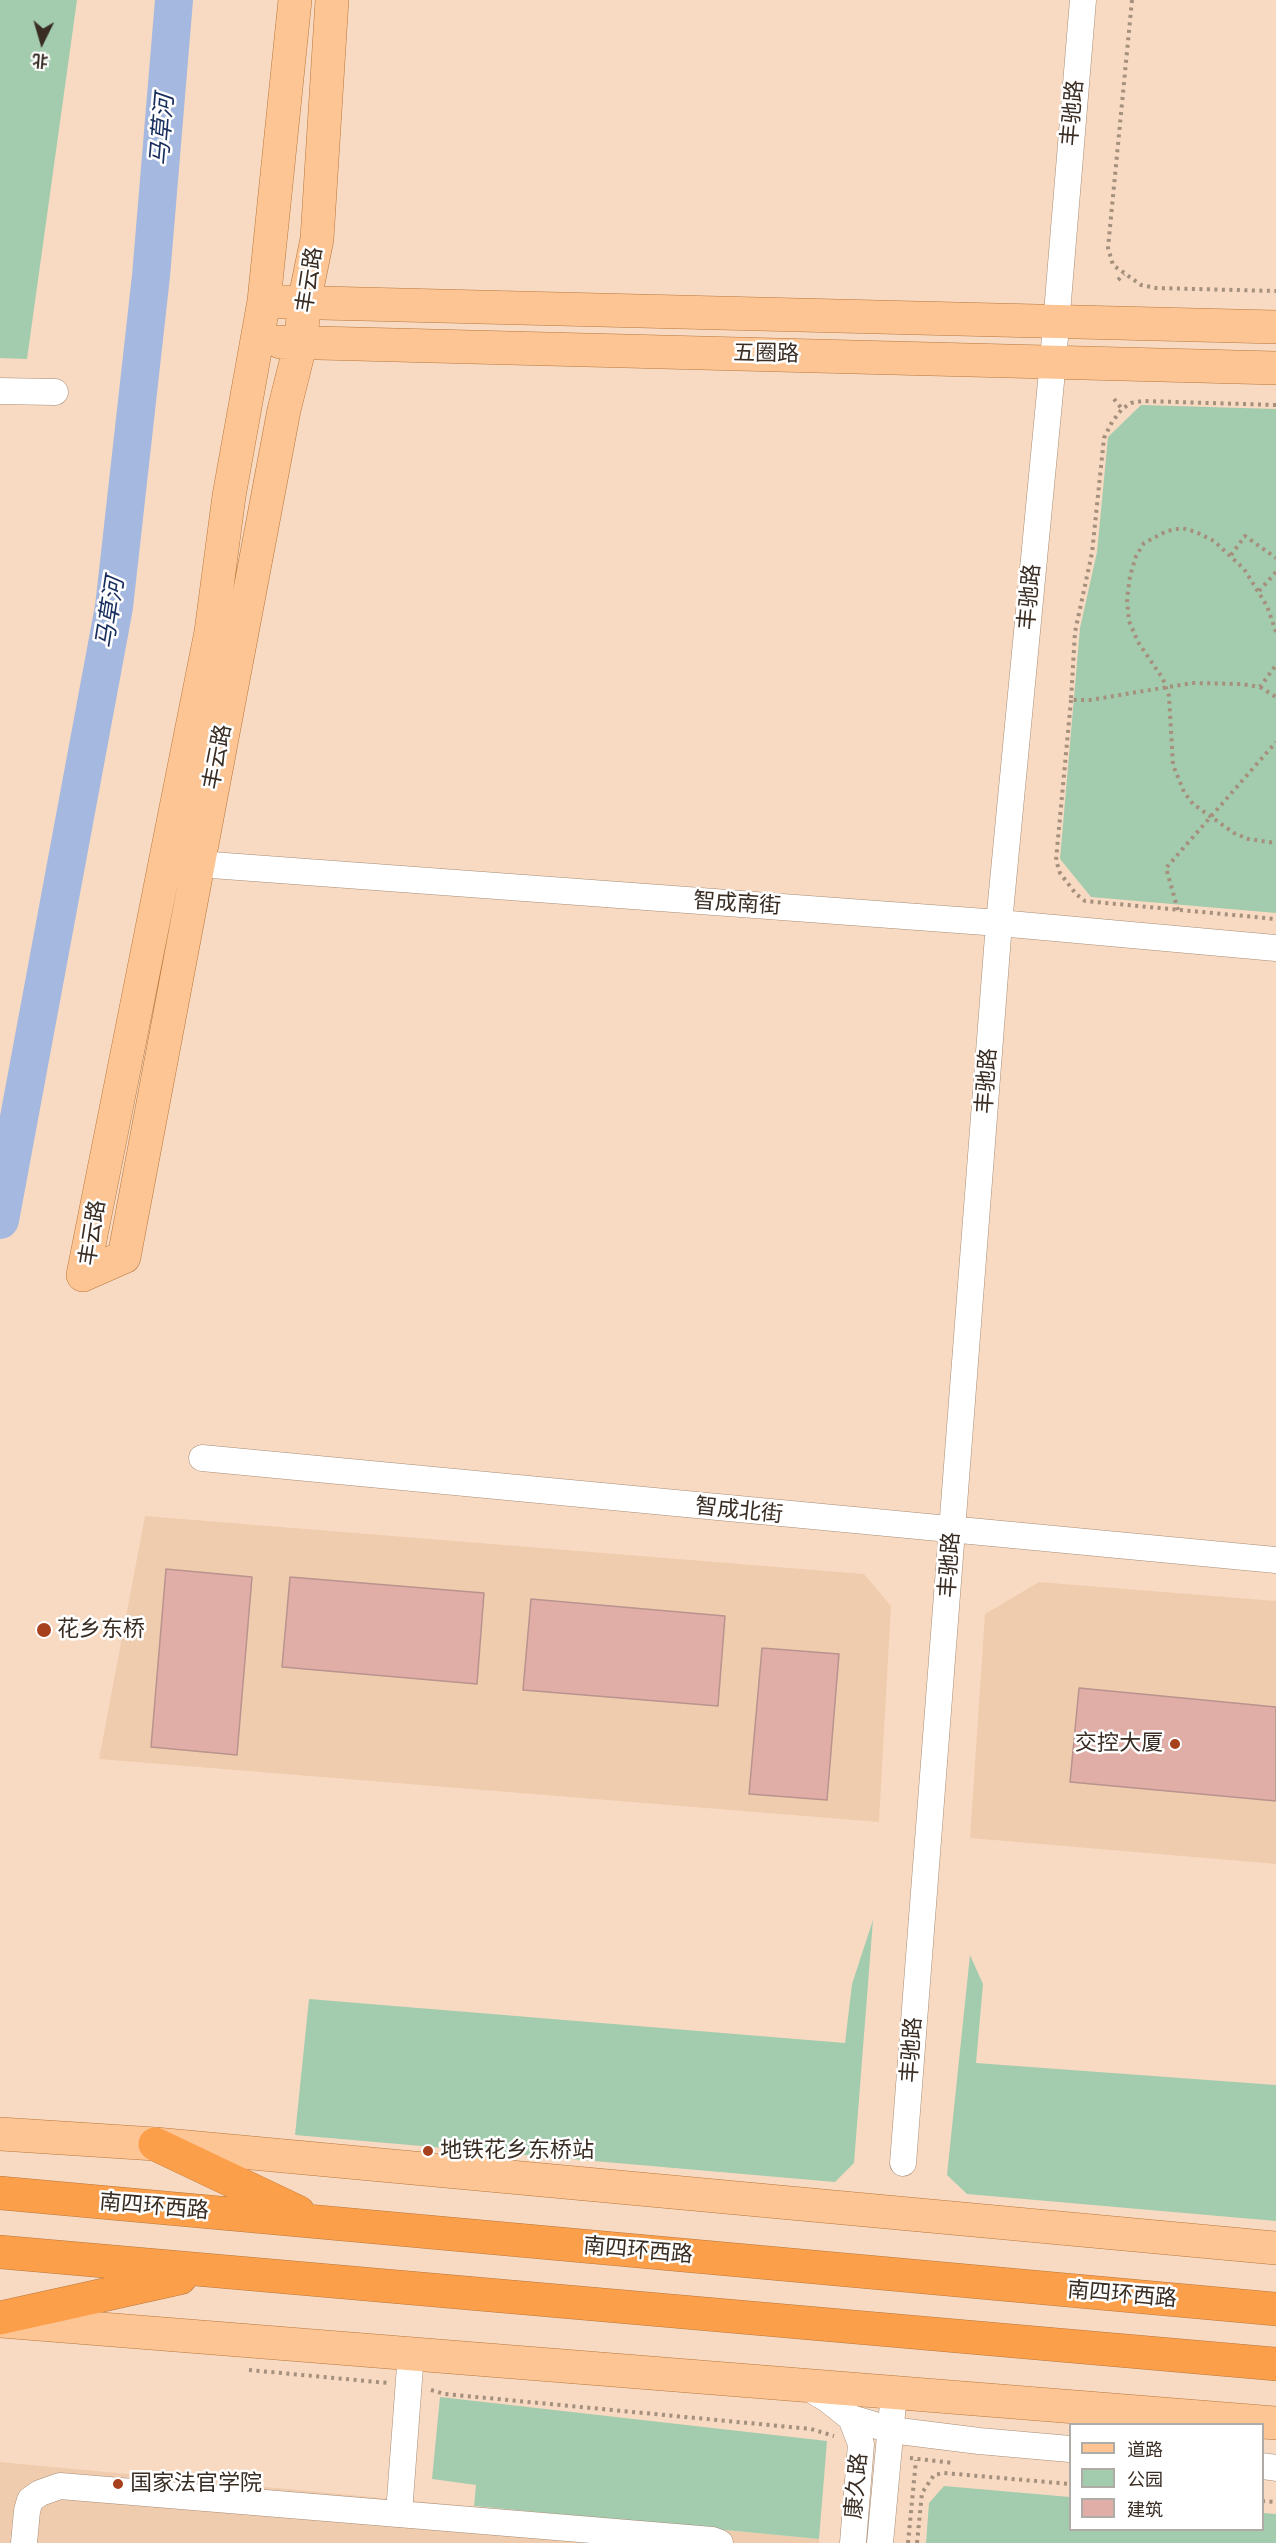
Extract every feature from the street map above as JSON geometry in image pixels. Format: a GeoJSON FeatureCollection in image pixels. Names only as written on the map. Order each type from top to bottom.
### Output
{"type":"FeatureCollection","features":[{"type":"Feature","properties":{"kind":"highway"},"geometry":{"type":"LineString","coordinates":[[155,2144],[319,2221]]}},
{"type":"Feature","properties":{"kind":"highway","name":"南四环西路"},"geometry":{"type":"LineString","coordinates":[[0,2193],[1276,2309]]}},
{"type":"Feature","properties":{"kind":"highway"},"geometry":{"type":"LineString","coordinates":[[0,2252],[1276,2364]]}},
{"type":"Feature","properties":{"kind":"highway"},"geometry":{"type":"LineString","coordinates":[[0,2319],[212,2271]]}},
{"type":"Feature","properties":{"kind":"main road","name":"丰云路"},"geometry":{"type":"LineString","coordinates":[[295,0],[264,301],[229,496],[212,632],[83,1275],[124,1257],[284,410],[301,342],[304,303],[317,239],[332,0]]}},
{"type":"Feature","properties":{"kind":"main road","name":"五圈路"},"geometry":{"type":"LineString","coordinates":[[264,301],[1276,327]]}},
{"type":"Feature","properties":{"kind":"main road","name":"五圈路"},"geometry":{"type":"LineString","coordinates":[[257,341],[1276,368]]}},
{"type":"Feature","properties":{"kind":"main road"},"geometry":{"type":"LineString","coordinates":[[0,2133],[155,2144],[1276,2248]]}},
{"type":"Feature","properties":{"kind":"main road"},"geometry":{"type":"LineString","coordinates":[[0,2319],[1276,2423]]}},
{"type":"Feature","properties":{"kind":"street","name":"丰驰路"},"geometry":{"type":"LineString","coordinates":[[903,2163],[999,923],[1053,361],[1083,0]]}},
{"type":"Feature","properties":{"kind":"street"},"geometry":{"type":"LineString","coordinates":[[0,391],[55,392]]}},
{"type":"Feature","properties":{"kind":"street","name":"智成南街"},"geometry":{"type":"LineString","coordinates":[[198,864],[999,923],[1276,948]]}},
{"type":"Feature","properties":{"kind":"street","name":"智成北街"},"geometry":{"type":"LineString","coordinates":[[202,1458],[1276,1560]]}},
{"type":"Feature","properties":{"kind":"street"},"geometry":{"type":"LineString","coordinates":[[399,2514],[411,2353]]}},
{"type":"Feature","properties":{"kind":"street"},"geometry":{"type":"LineString","coordinates":[[802,2385],[890,2441],[979,2441],[1069,2449]]}},
{"type":"Feature","properties":{"kind":"street","name":"康久路"},"geometry":{"type":"LineString","coordinates":[[880,2543],[894,2393]]}},
{"type":"Feature","properties":{"kind":"street","name":"康久路"},"geometry":{"type":"LineString","coordinates":[[851,2418],[861,2444],[853,2543]]}},
{"type":"Feature","properties":{"kind":"street"},"geometry":{"type":"LineString","coordinates":[[24,2543],[30,2500],[40,2493],[60,2486],[712,2540],[720,2543]]}},
{"type":"Feature","properties":{"kind":"path"},"geometry":{"type":"LineString","coordinates":[[1132,0],[1108,248],[1113,265],[1142,285],[1156,288],[1276,291]]}},
{"type":"Feature","properties":{"kind":"path"},"geometry":{"type":"LineString","coordinates":[[1118,280],[1124,274]]}},
{"type":"Feature","properties":{"kind":"path"},"geometry":{"type":"LineString","coordinates":[[1114,399],[1122,409]]}},
{"type":"Feature","properties":{"kind":"path"},"geometry":{"type":"LineString","coordinates":[[1276,405],[1143,400],[1131,403],[1122,409],[1104,438],[1092,553],[1075,632],[1056,860],[1060,873],[1076,894],[1085,901],[1276,919]]}},
{"type":"Feature","properties":{"kind":"path"},"geometry":{"type":"LineString","coordinates":[[1276,632],[1274,620],[1245,568],[1214,541],[1182,528],[1155,535],[1144,543],[1136,556],[1127,599],[1130,621],[1138,642],[1169,696],[1173,765],[1184,792],[1193,804],[1210,817],[1248,839],[1276,843]]}},
{"type":"Feature","properties":{"kind":"path"},"geometry":{"type":"LineString","coordinates":[[1231,555],[1245,536],[1276,558]]}},
{"type":"Feature","properties":{"kind":"path"},"geometry":{"type":"LineString","coordinates":[[1258,592],[1276,572]]}},
{"type":"Feature","properties":{"kind":"path"},"geometry":{"type":"LineString","coordinates":[[1260,687],[1276,665]]}},
{"type":"Feature","properties":{"kind":"path"},"geometry":{"type":"LineString","coordinates":[[1071,700],[1090,700],[1165,686],[1215,683],[1260,687],[1276,698]]}},
{"type":"Feature","properties":{"kind":"path"},"geometry":{"type":"LineString","coordinates":[[1178,910],[1166,868],[1276,742]]}},
{"type":"Feature","properties":{"kind":"path"},"geometry":{"type":"LineString","coordinates":[[248,2370],[409,2385],[445,2394],[811,2429],[861,2444]]}},
{"type":"Feature","properties":{"kind":"path"},"geometry":{"type":"LineString","coordinates":[[890,2441],[916,2460],[956,2463]]}},
{"type":"Feature","properties":{"kind":"path"},"geometry":{"type":"LineString","coordinates":[[908,2543],[916,2460]]}},
{"type":"Feature","properties":{"kind":"path"},"geometry":{"type":"LineString","coordinates":[[917,2543],[922,2493],[934,2475],[944,2472],[1069,2484]]}},
{"type":"Feature","properties":{"kind":"shaded area"},"geometry":{"type":"Polygon","coordinates":[[[145,1516],[864,1574],[891,1606],[879,1822],[99,1759],[145,1516]]]}},
{"type":"Feature","properties":{"kind":"shaded area"},"geometry":{"type":"Polygon","coordinates":[[[1039,1582],[1276,1601],[1276,1864],[970,1838],[985,1614],[1039,1582]]]}},
{"type":"Feature","properties":{"kind":"shaded area","name":"国家法官学院"},"geometry":{"type":"Polygon","coordinates":[[[0,2462],[819,2539],[819,2543],[0,2543],[0,2462]]]}},
{"type":"Feature","properties":{"kind":"green space"},"geometry":{"type":"Polygon","coordinates":[[[0,0],[77,0],[27,359],[0,358],[0,0]]]}},
{"type":"Feature","properties":{"kind":"green space"},"geometry":{"type":"Polygon","coordinates":[[[1141,405],[1276,409],[1276,913],[1091,897],[1060,859],[1080,628],[1097,552],[1108,437],[1141,405]]]}},
{"type":"Feature","properties":{"kind":"green space"},"geometry":{"type":"Polygon","coordinates":[[[873,1920],[854,2163],[835,2182],[295,2135],[309,1999],[845,2043],[852,1984],[873,1920]]]}},
{"type":"Feature","properties":{"kind":"green space"},"geometry":{"type":"Polygon","coordinates":[[[970,1955],[983,1984],[976,2063],[1276,2085],[1276,2221],[967,2194],[947,2175],[970,1955]]]}},
{"type":"Feature","properties":{"kind":"green space"},"geometry":{"type":"Polygon","coordinates":[[[440,2397],[827,2441],[819,2539],[474,2506],[476,2485],[432,2479],[440,2397]]]}},
{"type":"Feature","properties":{"kind":"green space"},"geometry":{"type":"Polygon","coordinates":[[[944,2486],[1069,2497],[1069,2531],[1264,2531],[1264,2513],[1276,2514],[1276,2543],[926,2543],[929,2503],[944,2486]]]}},
{"type":"Feature","properties":{"kind":"building"},"geometry":{"type":"Polygon","coordinates":[[[166,1569],[252,1577],[237,1755],[151,1747],[166,1569]]]}},
{"type":"Feature","properties":{"kind":"building"},"geometry":{"type":"Polygon","coordinates":[[[290,1577],[484,1593],[477,1684],[282,1667],[290,1577]]]}},
{"type":"Feature","properties":{"kind":"building"},"geometry":{"type":"Polygon","coordinates":[[[531,1599],[725,1616],[718,1706],[523,1690],[531,1599]]]}},
{"type":"Feature","properties":{"kind":"building"},"geometry":{"type":"Polygon","coordinates":[[[762,1648],[839,1654],[827,1800],[749,1794],[762,1648]]]}},
{"type":"Feature","properties":{"kind":"building","name":"交控大厦"},"geometry":{"type":"Polygon","coordinates":[[[1079,1688],[1276,1707],[1276,1801],[1070,1782],[1079,1688]]]}},
{"type":"Feature","properties":{"kind":"waterway","name":"马草河"},"geometry":{"type":"LineString","coordinates":[[0,1220],[114,607],[151,276],[174,0]]}},
{"type":"Feature","properties":{"kind":"place","name":"花乡东桥"},"geometry":{"type":"Point","coordinates":[44,1630]}},
{"type":"Feature","properties":{"kind":"place","name":"交控大厦"},"geometry":{"type":"Point","coordinates":[1175,1744]}},
{"type":"Feature","properties":{"kind":"place","name":"地铁花乡东桥站"},"geometry":{"type":"Point","coordinates":[428,2151]}},
{"type":"Feature","properties":{"kind":"place","name":"国家法官学院"},"geometry":{"type":"Point","coordinates":[118,2484]}}]}
